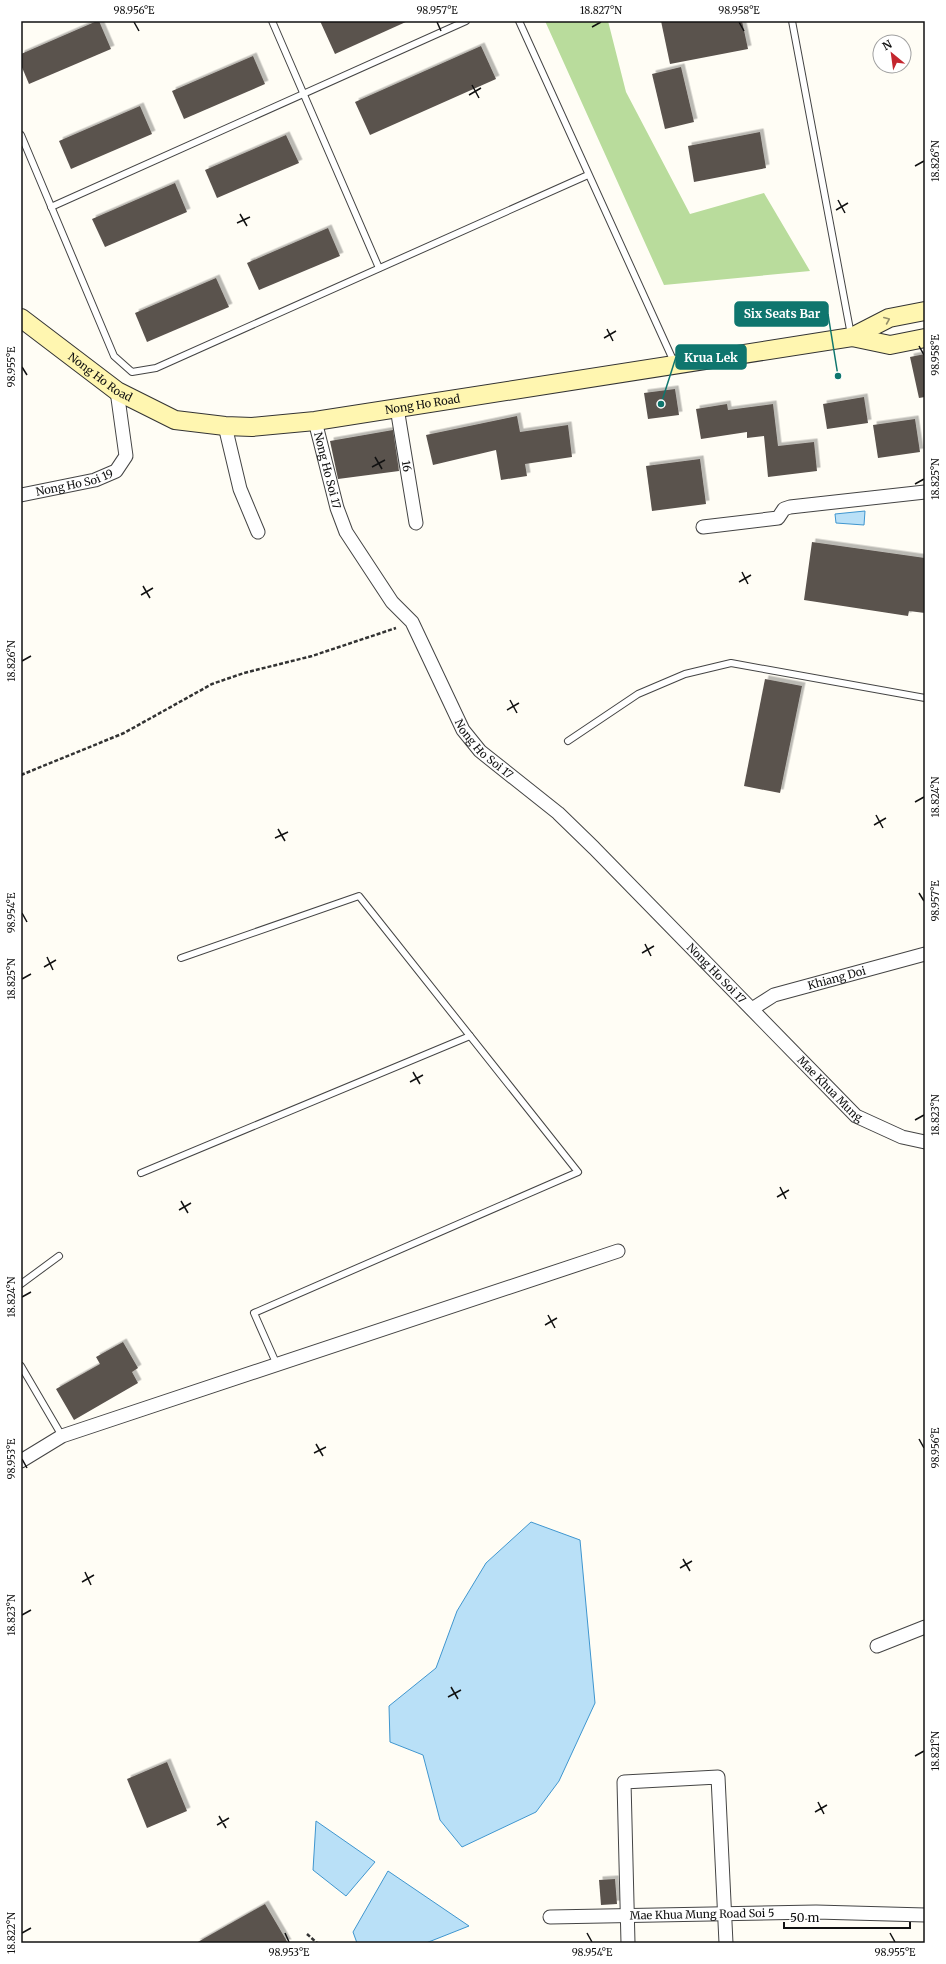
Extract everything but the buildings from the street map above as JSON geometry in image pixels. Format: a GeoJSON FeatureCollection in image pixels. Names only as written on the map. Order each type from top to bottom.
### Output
{"type":"FeatureCollection","features":[{"type":"Feature","properties":{"kind":"street","name":"Nong Ho Road"},"geometry":{"type":"LineString","coordinates":[[21,318],[117,391],[175,420],[225,426],[252,427],[315,421],[852,337],[889,318],[925,311]]}},
{"type":"Feature","properties":{"kind":"street","name":"Nong Ho Road"},"geometry":{"type":"LineString","coordinates":[[852,337],[890,345],[925,338]]}},
{"type":"Feature","properties":{"kind":"street","name":"Nong Ho Soi 19"},"geometry":{"type":"LineString","coordinates":[[21,495],[96,480],[116,471],[126,456],[117,391]]}},
{"type":"Feature","properties":{"kind":"street","name":"16"},"geometry":{"type":"LineString","coordinates":[[397,408],[416,523]]}},
{"type":"Feature","properties":{"kind":"street","name":"Nong Ho Soi 17"},"geometry":{"type":"LineString","coordinates":[[315,421],[337,508],[346,532],[392,602],[412,622],[463,730],[480,751],[558,813],[670,924],[752,1009]]}},
{"type":"Feature","properties":{"kind":"street"},"geometry":{"type":"LineString","coordinates":[[225,426],[240,489],[258,532]]}},
{"type":"Feature","properties":{"kind":"street"},"geometry":{"type":"LineString","coordinates":[[703,527],[778,518],[784,509],[790,507],[925,492]]}},
{"type":"Feature","properties":{"kind":"street","name":"Khiang Doi"},"geometry":{"type":"LineString","coordinates":[[752,1009],[774,995],[925,954]]}},
{"type":"Feature","properties":{"kind":"street","name":"Mae Khua Mung"},"geometry":{"type":"LineString","coordinates":[[752,1009],[856,1116],[902,1137],[925,1142]]}},
{"type":"Feature","properties":{"kind":"street"},"geometry":{"type":"LineString","coordinates":[[21,1461],[62,1436],[618,1251]]}},
{"type":"Feature","properties":{"kind":"street"},"geometry":{"type":"LineString","coordinates":[[877,1646],[925,1627]]}},
{"type":"Feature","properties":{"kind":"street"},"geometry":{"type":"LineString","coordinates":[[628,1943],[626,1916],[624,1782],[718,1777],[726,1943]]}},
{"type":"Feature","properties":{"kind":"street","name":"Mae Khua Mung Road Soi 5"},"geometry":{"type":"LineString","coordinates":[[550,1917],[816,1912],[925,1915]]}},
{"type":"Feature","properties":{"kind":"lane"},"geometry":{"type":"LineString","coordinates":[[272,21],[379,268]]}},
{"type":"Feature","properties":{"kind":"lane"},"geometry":{"type":"LineString","coordinates":[[51,207],[466,21]]}},
{"type":"Feature","properties":{"kind":"lane"},"geometry":{"type":"LineString","coordinates":[[519,21],[675,365]]}},
{"type":"Feature","properties":{"kind":"lane"},"geometry":{"type":"LineString","coordinates":[[792,21],[852,337]]}},
{"type":"Feature","properties":{"kind":"lane"},"geometry":{"type":"LineString","coordinates":[[21,135],[114,356],[132,372],[156,368],[588,175]]}},
{"type":"Feature","properties":{"kind":"lane"},"geometry":{"type":"LineString","coordinates":[[568,741],[638,694],[685,674],[731,664],[925,698]]}},
{"type":"Feature","properties":{"kind":"lane"},"geometry":{"type":"LineString","coordinates":[[181,958],[359,896],[578,1172],[254,1313],[277,1365]]}},
{"type":"Feature","properties":{"kind":"lane"},"geometry":{"type":"LineString","coordinates":[[141,1173],[470,1036]]}},
{"type":"Feature","properties":{"kind":"lane"},"geometry":{"type":"LineString","coordinates":[[21,1284],[59,1256]]}},
{"type":"Feature","properties":{"kind":"lane"},"geometry":{"type":"LineString","coordinates":[[21,1366],[62,1436]]}},
{"type":"Feature","properties":{"kind":"path"},"geometry":{"type":"LineString","coordinates":[[21,775],[124,733],[212,684],[244,673],[312,656],[412,622]]}},
{"type":"Feature","properties":{"kind":"path"},"geometry":{"type":"LineString","coordinates":[[307,1934],[317,1943]]}},
{"type":"Feature","properties":{"kind":"green space"},"geometry":{"type":"Polygon","coordinates":[[[545,21],[608,21],[626,92],[690,214],[764,193],[810,271],[664,285],[545,21]]]}},
{"type":"Feature","properties":{"kind":"water"},"geometry":{"type":"Polygon","coordinates":[[[865,511],[864,525],[836,523],[835,514],[865,511]]]}},
{"type":"Feature","properties":{"kind":"water"},"geometry":{"type":"Polygon","coordinates":[[[531,1522],[580,1540],[595,1703],[559,1781],[536,1812],[462,1847],[440,1820],[423,1755],[390,1742],[389,1706],[436,1668],[457,1611],[486,1563],[531,1522]]]}},
{"type":"Feature","properties":{"kind":"water"},"geometry":{"type":"Polygon","coordinates":[[[316,1821],[375,1862],[346,1896],[313,1870],[316,1821]]]}},
{"type":"Feature","properties":{"kind":"water"},"geometry":{"type":"Polygon","coordinates":[[[388,1871],[469,1926],[426,1943],[357,1943],[353,1932],[388,1871]]]}},
{"type":"Feature","properties":{"kind":"place","name":"Six Seats Bar"},"geometry":{"type":"Point","coordinates":[838,376]}},
{"type":"Feature","properties":{"kind":"place","name":"Krua Lek"},"geometry":{"type":"Point","coordinates":[661,404]}}]}
